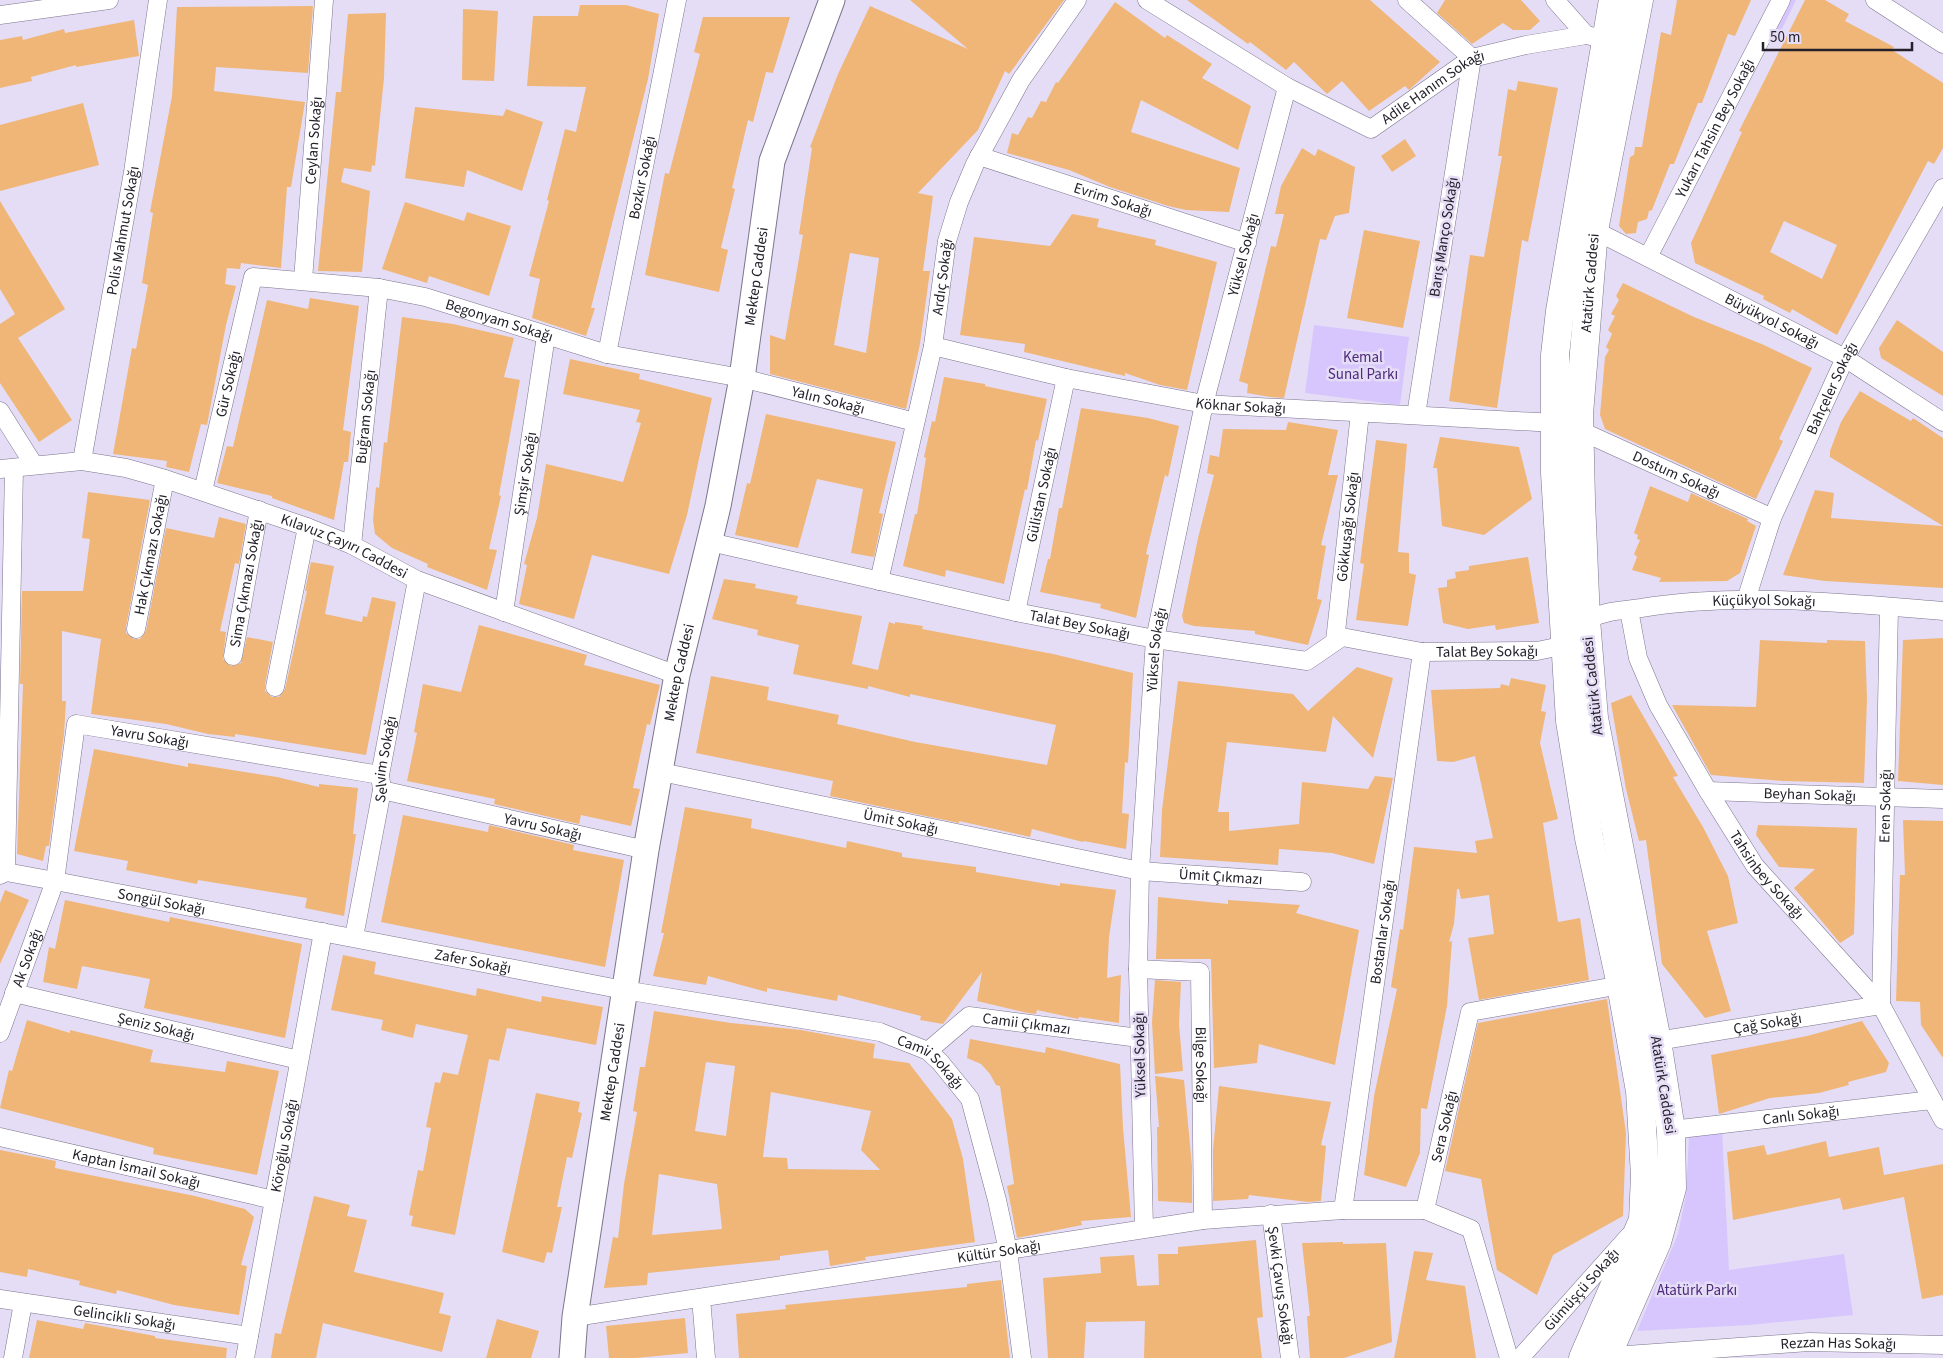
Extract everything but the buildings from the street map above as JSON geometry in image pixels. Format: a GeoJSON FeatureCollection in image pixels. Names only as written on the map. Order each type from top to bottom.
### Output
{"type":"FeatureCollection","features":[{"type":"Feature","properties":{"kind":"main road","name":"Atatürk Caddesi"},"geometry":{"type":"LineString","coordinates":[[1594,1358],[1642,1220],[1645,1176],[1640,1091],[1621,986],[1590,838],[1570,721],[1555,473],[1555,355],[1596,37],[1613,0]]}},
{"type":"Feature","properties":{"kind":"main road","name":"Atatürk Caddesi"},"geometry":{"type":"LineString","coordinates":[[1594,1358],[1657,1242],[1672,1188],[1671,1130],[1656,1041],[1594,718],[1586,620],[1579,414],[1594,230],[1639,0]]}},
{"type":"Feature","properties":{"kind":"street"},"geometry":{"type":"LineString","coordinates":[[0,15],[109,0]]}},
{"type":"Feature","properties":{"kind":"street","name":"Polis Mahmut Sokağı"},"geometry":{"type":"LineString","coordinates":[[82,461],[133,172],[158,0]]}},
{"type":"Feature","properties":{"kind":"street","name":"Ceylan Sokağı"},"geometry":{"type":"LineString","coordinates":[[303,280],[324,0]]}},
{"type":"Feature","properties":{"kind":"street","name":"Bozkır Sokağı"},"geometry":{"type":"LineString","coordinates":[[607,354],[677,0]]}},
{"type":"Feature","properties":{"kind":"street","name":"Mektep Caddesi"},"geometry":{"type":"LineString","coordinates":[[572,1358],[576,1317],[646,850],[677,675],[710,542],[742,378],[772,161],[832,0]]}},
{"type":"Feature","properties":{"kind":"street","name":"Ardıç Sokağı"},"geometry":{"type":"LineString","coordinates":[[879,581],[933,346],[947,241],[959,202],[979,156],[1021,80],[1078,0]]}},
{"type":"Feature","properties":{"kind":"street","name":"Adile Hanım Sokağı"},"geometry":{"type":"LineString","coordinates":[[1146,0],[1287,87],[1371,129],[1472,58],[1526,45],[1596,37]]}},
{"type":"Feature","properties":{"kind":"street"},"geometry":{"type":"LineString","coordinates":[[1407,0],[1472,58]]}},
{"type":"Feature","properties":{"kind":"street"},"geometry":{"type":"LineString","coordinates":[[1555,0],[1596,37]]}},
{"type":"Feature","properties":{"kind":"street","name":"Yukarı Tahsin Bey Sokağı"},"geometry":{"type":"LineString","coordinates":[[1648,256],[1781,0]]}},
{"type":"Feature","properties":{"kind":"street"},"geometry":{"type":"LineString","coordinates":[[1875,0],[1943,44]]}},
{"type":"Feature","properties":{"kind":"street","name":"Barış Manço Sokağı"},"geometry":{"type":"LineString","coordinates":[[1416,415],[1472,58]]}},
{"type":"Feature","properties":{"kind":"street","name":"Yüksel Sokağı"},"geometry":{"type":"LineString","coordinates":[[1144,1228],[1138,969],[1140,871],[1155,639],[1204,404],[1287,87]]}},
{"type":"Feature","properties":{"kind":"street","name":"Evrim Sokağı"},"geometry":{"type":"LineString","coordinates":[[979,156],[1247,243]]}},
{"type":"Feature","properties":{"kind":"street","name":"Bahçeler Sokağı"},"geometry":{"type":"LineString","coordinates":[[1746,600],[1772,518],[1845,358],[1943,188]]}},
{"type":"Feature","properties":{"kind":"street","name":"Büyükyol Sokağı"},"geometry":{"type":"LineString","coordinates":[[1594,230],[1845,358],[1943,422]]}},
{"type":"Feature","properties":{"kind":"street","name":"Begonyam Sokağı"},"geometry":{"type":"LineString","coordinates":[[254,277],[379,288],[425,297],[607,354],[742,378]]}},
{"type":"Feature","properties":{"kind":"street","name":"Gür Sokağı"},"geometry":{"type":"LineString","coordinates":[[203,491],[254,277]]}},
{"type":"Feature","properties":{"kind":"street","name":"Buğram Sokağı"},"geometry":{"type":"LineString","coordinates":[[352,545],[379,288]]}},
{"type":"Feature","properties":{"kind":"street","name":"Şimşir Sokağı"},"geometry":{"type":"LineString","coordinates":[[504,612],[546,336]]}},
{"type":"Feature","properties":{"kind":"street","name":"Köknar Sokağı"},"geometry":{"type":"LineString","coordinates":[[933,346],[1066,378],[1204,404],[1555,423]]}},
{"type":"Feature","properties":{"kind":"street","name":"Yalın Sokağı"},"geometry":{"type":"LineString","coordinates":[[742,378],[915,422]]}},
{"type":"Feature","properties":{"kind":"street","name":"Gülistan Sokağı"},"geometry":{"type":"LineString","coordinates":[[1016,612],[1066,378]]}},
{"type":"Feature","properties":{"kind":"street"},"geometry":{"type":"LineString","coordinates":[[0,411],[34,466]]}},
{"type":"Feature","properties":{"kind":"street","name":"Gökkuşağı Sokağı"},"geometry":{"type":"LineString","coordinates":[[1335,641],[1360,413]]}},
{"type":"Feature","properties":{"kind":"street","name":"Dostum Sokağı"},"geometry":{"type":"LineString","coordinates":[[1581,431],[1772,518]]}},
{"type":"Feature","properties":{"kind":"street","name":"Kılavuz Çayırı Caddesi"},"geometry":{"type":"LineString","coordinates":[[7,468],[82,461],[126,468],[203,491],[260,510],[352,545],[417,580],[677,675]]}},
{"type":"Feature","properties":{"kind":"street"},"geometry":{"type":"LineString","coordinates":[[3,874],[7,468]]}},
{"type":"Feature","properties":{"kind":"street","name":"Hak Çıkmazı Sokağı"},"geometry":{"type":"LineString","coordinates":[[136,629],[164,480]]}},
{"type":"Feature","properties":{"kind":"street","name":"Sima Çıkmazı Sokağı"},"geometry":{"type":"LineString","coordinates":[[233,656],[260,510]]}},
{"type":"Feature","properties":{"kind":"street"},"geometry":{"type":"LineString","coordinates":[[275,687],[306,527]]}},
{"type":"Feature","properties":{"kind":"street","name":"Talat Bey Sokağı"},"geometry":{"type":"LineString","coordinates":[[710,542],[1016,612],[1155,639],[1307,661],[1342,636],[1422,652],[1537,651],[1566,646]]}},
{"type":"Feature","properties":{"kind":"street","name":"Selvim Sokağı"},"geometry":{"type":"LineString","coordinates":[[354,937],[417,580]]}},
{"type":"Feature","properties":{"kind":"street","name":"Küçükyol Sokağı"},"geometry":{"type":"LineString","coordinates":[[1586,620],[1605,611],[1629,610],[1681,601],[1746,600],[1943,611]]}},
{"type":"Feature","properties":{"kind":"street","name":"Eren Sokağı"},"geometry":{"type":"LineString","coordinates":[[1881,1005],[1889,607]]}},
{"type":"Feature","properties":{"kind":"street","name":"Tahsinbey Sokağı"},"geometry":{"type":"LineString","coordinates":[[1629,610],[1638,658],[1658,704],[1708,791],[1755,866],[1881,1005],[1943,1120]]}},
{"type":"Feature","properties":{"kind":"street"},"geometry":{"type":"LineString","coordinates":[[1566,646],[1586,620]]}},
{"type":"Feature","properties":{"kind":"street","name":"Bostanlar Sokağı"},"geometry":{"type":"LineString","coordinates":[[1343,1210],[1422,652]]}},
{"type":"Feature","properties":{"kind":"street","name":"Yavru Sokağı"},"geometry":{"type":"LineString","coordinates":[[55,881],[76,724],[381,782],[646,850]]}},
{"type":"Feature","properties":{"kind":"street","name":"Ümit Sokağı"},"geometry":{"type":"LineString","coordinates":[[660,772],[1140,871]]}},
{"type":"Feature","properties":{"kind":"street","name":"Beyhan Sokağı"},"geometry":{"type":"LineString","coordinates":[[1708,791],[1943,799]]}},
{"type":"Feature","properties":{"kind":"street","name":"Ümit Çıkmazı"},"geometry":{"type":"LineString","coordinates":[[1140,871],[1302,882]]}},
{"type":"Feature","properties":{"kind":"street","name":"Songül Sokağı"},"geometry":{"type":"LineString","coordinates":[[3,874],[55,881],[323,932]]}},
{"type":"Feature","properties":{"kind":"street","name":"Ak Sokağı"},"geometry":{"type":"LineString","coordinates":[[0,1034],[55,881]]}},
{"type":"Feature","properties":{"kind":"street","name":"Zafer Sokağı"},"geometry":{"type":"LineString","coordinates":[[323,932],[624,990]]}},
{"type":"Feature","properties":{"kind":"street","name":"Köroğlu Sokağı"},"geometry":{"type":"LineString","coordinates":[[244,1358],[323,932]]}},
{"type":"Feature","properties":{"kind":"street","name":"Bilge Sokağı"},"geometry":{"type":"LineString","coordinates":[[1138,969],[1200,972],[1203,1220]]}},
{"type":"Feature","properties":{"kind":"street","name":"Sera Sokağı"},"geometry":{"type":"LineString","coordinates":[[1425,1210],[1470,1012],[1621,986]]}},
{"type":"Feature","properties":{"kind":"street","name":"Camii Sokağı"},"geometry":{"type":"LineString","coordinates":[[624,990],[880,1032],[928,1051],[940,1062],[970,1099],[997,1200],[1008,1251],[1022,1358]]}},
{"type":"Feature","properties":{"kind":"street","name":"Şeniz Sokağı"},"geometry":{"type":"LineString","coordinates":[[14,992],[300,1060]]}},
{"type":"Feature","properties":{"kind":"street","name":"Çağ Sokağı"},"geometry":{"type":"LineString","coordinates":[[1656,1041],[1881,1005]]}},
{"type":"Feature","properties":{"kind":"street","name":"Camii Çıkmazı"},"geometry":{"type":"LineString","coordinates":[[928,1051],[969,1016],[1139,1038]]}},
{"type":"Feature","properties":{"kind":"street","name":"Canlı Sokağı"},"geometry":{"type":"LineString","coordinates":[[1671,1130],[1932,1100]]}},
{"type":"Feature","properties":{"kind":"street","name":"Kaptan İsmail Sokağı"},"geometry":{"type":"LineString","coordinates":[[0,1137],[274,1200]]}},
{"type":"Feature","properties":{"kind":"street","name":"Kültür Sokağı"},"geometry":{"type":"LineString","coordinates":[[576,1317],[1203,1220],[1343,1210],[1425,1210]]}},
{"type":"Feature","properties":{"kind":"street"},"geometry":{"type":"LineString","coordinates":[[1425,1210],[1471,1228],[1509,1358]]}},
{"type":"Feature","properties":{"kind":"street","name":"Şevki Çavuş Sokağı"},"geometry":{"type":"LineString","coordinates":[[1271,1214],[1290,1358]]}},
{"type":"Feature","properties":{"kind":"street","name":"Gümüşçü Sokağı"},"geometry":{"type":"LineString","coordinates":[[1520,1358],[1642,1220]]}},
{"type":"Feature","properties":{"kind":"street"},"geometry":{"type":"LineString","coordinates":[[701,1298],[706,1358]]}},
{"type":"Feature","properties":{"kind":"street","name":"Gelincikli Sokağı"},"geometry":{"type":"LineString","coordinates":[[0,1299],[248,1336]]}},
{"type":"Feature","properties":{"kind":"street"},"geometry":{"type":"LineString","coordinates":[[13,1358],[24,1304]]}},
{"type":"Feature","properties":{"kind":"street","name":"Rezzan Has Sokağı"},"geometry":{"type":"LineString","coordinates":[[1594,1358],[1809,1342],[1943,1345]]}},
{"type":"Feature","properties":{"kind":"green space"},"geometry":{"type":"Polygon","coordinates":[[[1783,0],[1796,0],[1776,41],[1765,36],[1783,0]]]}},
{"type":"Feature","properties":{"kind":"green space","name":"Kemal Sunal Parkı"},"geometry":{"type":"Polygon","coordinates":[[[1314,325],[1409,337],[1400,405],[1305,393],[1314,325]]]}},
{"type":"Feature","properties":{"kind":"green space","name":"Atatürk Parkı"},"geometry":{"type":"Polygon","coordinates":[[[1722,1129],[1729,1270],[1844,1254],[1853,1315],[1749,1325],[1637,1331],[1678,1234],[1686,1195],[1689,1137],[1722,1129]]]}}]}
